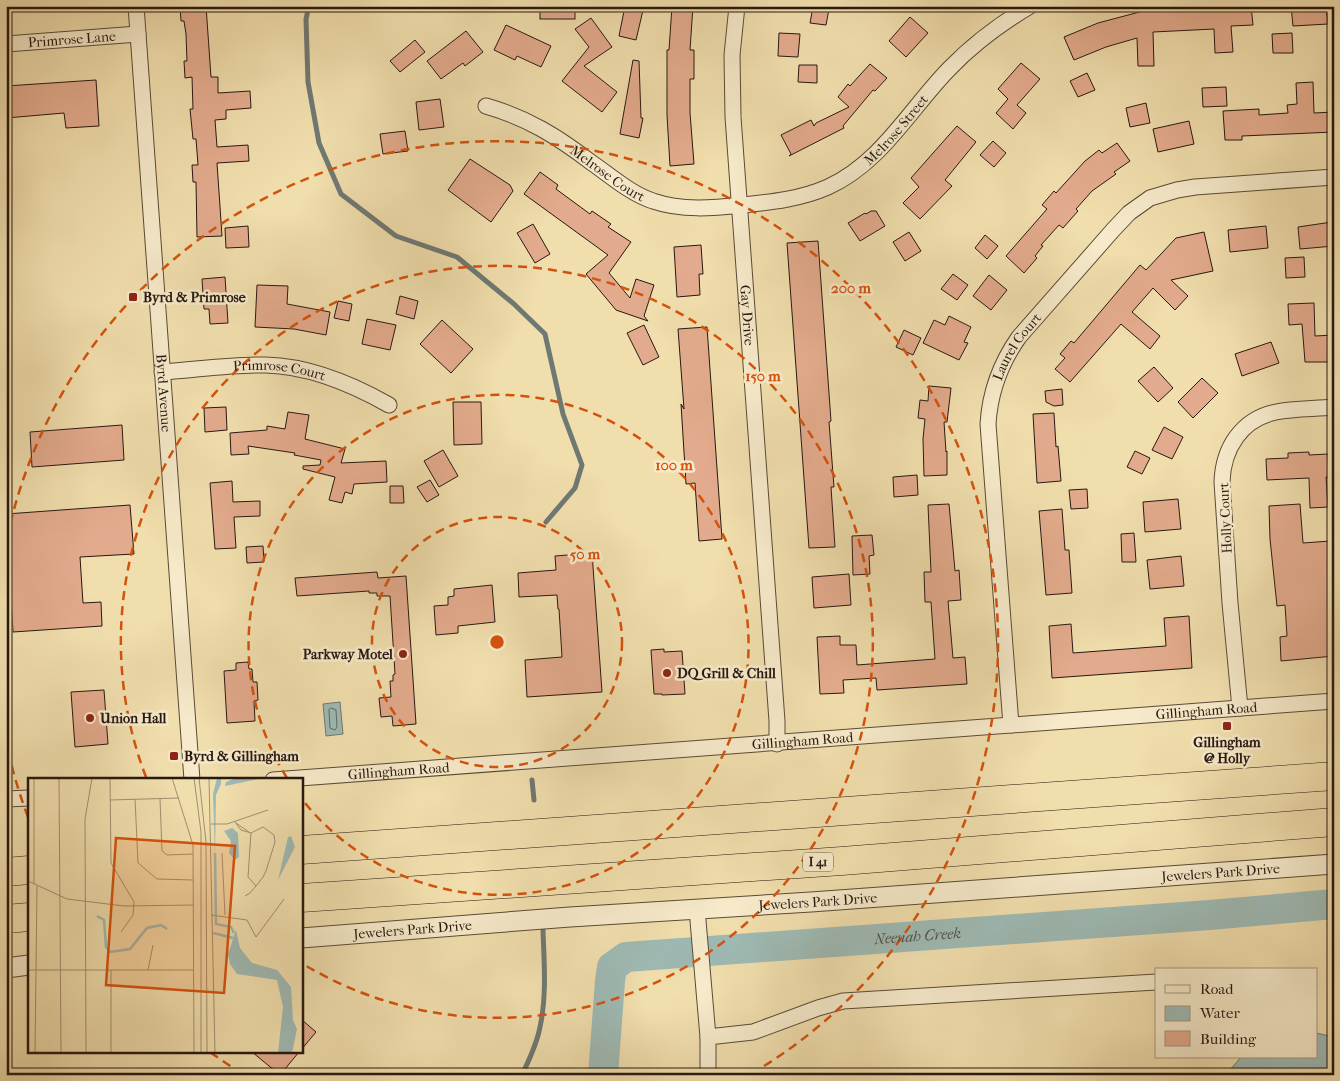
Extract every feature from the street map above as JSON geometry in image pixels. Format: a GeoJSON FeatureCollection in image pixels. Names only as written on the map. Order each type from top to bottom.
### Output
{"type":"FeatureCollection","features":[{"type":"Feature","properties":{"kind":"highway"},"geometry":{"type":"LineString","coordinates":[[302,850],[1334,776]]}},
{"type":"Feature","properties":{"kind":"highway","name":"I 41"},"geometry":{"type":"LineString","coordinates":[[302,898],[832,861],[1334,822]]}},
{"type":"Feature","properties":{"kind":"highway"},"geometry":{"type":"LineString","coordinates":[[6,872],[28,870]]}},
{"type":"Feature","properties":{"kind":"highway"},"geometry":{"type":"LineString","coordinates":[[6,919],[28,918]]}},
{"type":"Feature","properties":{"kind":"street","name":"Byrd Avenue"},"geometry":{"type":"LineString","coordinates":[[136,6],[192,778]]}},
{"type":"Feature","properties":{"kind":"street","name":"Gay Drive"},"geometry":{"type":"LineString","coordinates":[[737,6],[732,64],[732,117],[777,721],[777,744]]}},
{"type":"Feature","properties":{"kind":"street","name":"Melrose Street"},"geometry":{"type":"LineString","coordinates":[[738,205],[795,198],[812,193],[844,178],[872,157],[949,69],[976,43],[1030,6]]}},
{"type":"Feature","properties":{"kind":"street","name":"Primrose Lane"},"geometry":{"type":"LineString","coordinates":[[6,44],[138,34]]}},
{"type":"Feature","properties":{"kind":"street","name":"Melrose Court"},"geometry":{"type":"LineString","coordinates":[[486,106],[524,119],[545,129],[625,187],[653,202],[688,208],[738,205]]}},
{"type":"Feature","properties":{"kind":"street","name":"Laurel Court"},"geometry":{"type":"LineString","coordinates":[[1011,726],[988,424],[989,408],[996,378],[1010,350],[1019,337],[1112,230],[1129,213],[1150,198],[1163,193],[1195,187],[1334,177]]}},
{"type":"Feature","properties":{"kind":"street","name":"Primrose Court"},"geometry":{"type":"LineString","coordinates":[[162,372],[252,366],[286,367],[310,372],[363,390],[389,404]]}},
{"type":"Feature","properties":{"kind":"street","name":"Holly Court"},"geometry":{"type":"LineString","coordinates":[[1240,708],[1230,603],[1222,482],[1222,468],[1226,455],[1240,431],[1251,422],[1263,416],[1277,412],[1334,407]]}},
{"type":"Feature","properties":{"kind":"street","name":"Gillingham Road"},"geometry":{"type":"LineString","coordinates":[[299,778],[1334,702]]}},
{"type":"Feature","properties":{"kind":"street"},"geometry":{"type":"LineString","coordinates":[[6,800],[28,798]]}},
{"type":"Feature","properties":{"kind":"street","name":"Jewelers Park Drive"},"geometry":{"type":"LineString","coordinates":[[302,938],[441,926],[1334,864]]}},
{"type":"Feature","properties":{"kind":"street"},"geometry":{"type":"LineString","coordinates":[[697,909],[708,1038],[708,1075]]}},
{"type":"Feature","properties":{"kind":"street"},"geometry":{"type":"LineString","coordinates":[[6,968],[28,965]]}},
{"type":"Feature","properties":{"kind":"street"},"geometry":{"type":"LineString","coordinates":[[708,1038],[753,1032],[818,1008],[843,1001],[1155,982]]}},
{"type":"Feature","properties":{"kind":"water"},"geometry":{"type":"Polygon","coordinates":[[[340,702],[343,734],[326,736],[323,704],[340,702]]]}},
{"type":"Feature","properties":{"kind":"water"},"geometry":{"type":"Polygon","coordinates":[[[1334,895],[1334,913],[1241,923],[1235,913],[1250,904],[1334,895]]]}},
{"type":"Feature","properties":{"kind":"water"},"geometry":{"type":"Polygon","coordinates":[[[1318,1033],[1334,1037],[1334,1075],[1226,1075],[1240,1058],[1318,1058],[1318,1033]]]}},
{"type":"Feature","properties":{"kind":"pier"},"geometry":{"type":"Polygon","coordinates":[[[1284,898],[1286,920],[1270,922],[1268,900],[1284,898]]]}},
{"type":"Feature","properties":{"kind":"building"},"geometry":{"type":"Polygon","coordinates":[[[180,6],[206,6],[211,77],[218,77],[218,93],[250,91],[251,108],[226,110],[226,119],[215,120],[217,147],[248,145],[249,161],[217,163],[222,236],[197,237],[196,182],[193,182],[192,165],[198,165],[196,139],[193,139],[190,109],[193,109],[192,77],[185,78],[184,61],[187,61],[186,34],[184,21],[181,21],[180,6]]]}},
{"type":"Feature","properties":{"kind":"building"},"geometry":{"type":"Polygon","coordinates":[[[540,6],[575,6],[575,19],[540,19],[540,6]]]}},
{"type":"Feature","properties":{"kind":"building"},"geometry":{"type":"Polygon","coordinates":[[[625,6],[644,6],[636,40],[619,36],[625,6]]]}},
{"type":"Feature","properties":{"kind":"building"},"geometry":{"type":"Polygon","coordinates":[[[672,6],[693,6],[690,50],[694,50],[694,79],[690,79],[690,113],[694,164],[670,166],[667,115],[667,50],[669,50],[672,6]]]}},
{"type":"Feature","properties":{"kind":"building"},"geometry":{"type":"Polygon","coordinates":[[[1175,6],[1251,6],[1253,25],[1231,26],[1233,52],[1215,53],[1214,29],[1153,32],[1154,66],[1138,66],[1137,38],[1106,47],[1074,60],[1064,37],[1098,23],[1147,10],[1175,8],[1175,6]]]}},
{"type":"Feature","properties":{"kind":"building"},"geometry":{"type":"Polygon","coordinates":[[[1291,6],[1326,6],[1328,24],[1293,26],[1291,6]]]}},
{"type":"Feature","properties":{"kind":"building"},"geometry":{"type":"Polygon","coordinates":[[[813,7],[829,9],[826,25],[810,23],[813,7]]]}},
{"type":"Feature","properties":{"kind":"building"},"geometry":{"type":"Polygon","coordinates":[[[910,17],[928,33],[906,57],[889,41],[910,17]]]}},
{"type":"Feature","properties":{"kind":"building"},"geometry":{"type":"Polygon","coordinates":[[[591,18],[612,47],[584,66],[617,92],[602,112],[562,81],[589,47],[575,29],[591,18]]]}},
{"type":"Feature","properties":{"kind":"building"},"geometry":{"type":"Polygon","coordinates":[[[506,25],[551,46],[541,67],[517,56],[515,60],[494,50],[506,25]]]}},
{"type":"Feature","properties":{"kind":"building"},"geometry":{"type":"Polygon","coordinates":[[[466,31],[483,52],[465,66],[463,63],[441,79],[427,61],[466,31]]]}},
{"type":"Feature","properties":{"kind":"building"},"geometry":{"type":"Polygon","coordinates":[[[779,33],[800,34],[798,57],[778,56],[779,33]]]}},
{"type":"Feature","properties":{"kind":"building"},"geometry":{"type":"Polygon","coordinates":[[[1292,33],[1293,53],[1273,53],[1272,34],[1292,33]]]}},
{"type":"Feature","properties":{"kind":"building"},"geometry":{"type":"Polygon","coordinates":[[[415,40],[425,52],[400,72],[390,61],[415,40]]]}},
{"type":"Feature","properties":{"kind":"building"},"geometry":{"type":"Polygon","coordinates":[[[633,60],[639,61],[641,118],[643,118],[639,138],[620,134],[633,60]]]}},
{"type":"Feature","properties":{"kind":"building"},"geometry":{"type":"Polygon","coordinates":[[[1021,63],[1040,79],[1017,105],[1026,113],[1013,129],[996,113],[1008,99],[998,89],[1021,63]]]}},
{"type":"Feature","properties":{"kind":"building"},"geometry":{"type":"Polygon","coordinates":[[[870,64],[887,78],[875,91],[873,90],[843,126],[844,128],[789,156],[791,154],[781,135],[811,120],[814,126],[816,123],[849,107],[838,97],[848,84],[850,86],[870,64]]]}},
{"type":"Feature","properties":{"kind":"building"},"geometry":{"type":"Polygon","coordinates":[[[799,65],[817,65],[817,83],[798,82],[799,65]]]}},
{"type":"Feature","properties":{"kind":"building"},"geometry":{"type":"Polygon","coordinates":[[[1087,73],[1095,90],[1078,97],[1070,81],[1087,73]]]}},
{"type":"Feature","properties":{"kind":"building"},"geometry":{"type":"Polygon","coordinates":[[[96,80],[99,126],[66,128],[64,113],[6,118],[6,86],[96,80]]]}},
{"type":"Feature","properties":{"kind":"building"},"geometry":{"type":"Polygon","coordinates":[[[1313,82],[1314,113],[1334,112],[1334,132],[1242,136],[1242,140],[1225,140],[1223,111],[1259,109],[1259,115],[1288,113],[1287,105],[1297,104],[1296,83],[1313,82]]]}},
{"type":"Feature","properties":{"kind":"building"},"geometry":{"type":"Polygon","coordinates":[[[1226,87],[1227,106],[1203,107],[1202,88],[1226,87]]]}},
{"type":"Feature","properties":{"kind":"building"},"geometry":{"type":"Polygon","coordinates":[[[440,99],[444,127],[419,130],[416,102],[440,99]]]}},
{"type":"Feature","properties":{"kind":"building"},"geometry":{"type":"Polygon","coordinates":[[[1146,103],[1150,123],[1130,127],[1126,108],[1146,103]]]}},
{"type":"Feature","properties":{"kind":"building"},"geometry":{"type":"Polygon","coordinates":[[[1189,121],[1194,144],[1158,152],[1153,129],[1189,121]]]}},
{"type":"Feature","properties":{"kind":"building"},"geometry":{"type":"Polygon","coordinates":[[[957,126],[976,142],[945,180],[952,186],[920,219],[903,203],[919,187],[911,178],[957,126]]]}},
{"type":"Feature","properties":{"kind":"building"},"geometry":{"type":"Polygon","coordinates":[[[405,131],[408,151],[383,154],[380,134],[405,131]]]}},
{"type":"Feature","properties":{"kind":"building"},"geometry":{"type":"Polygon","coordinates":[[[993,141],[1006,153],[994,167],[980,155],[993,141]]]}},
{"type":"Feature","properties":{"kind":"building"},"geometry":{"type":"Polygon","coordinates":[[[1117,143],[1130,161],[1114,172],[1116,174],[1092,191],[1063,228],[1059,225],[1041,245],[1043,246],[1035,256],[1037,258],[1024,273],[1006,256],[1047,209],[1042,205],[1054,191],[1056,193],[1085,161],[1099,150],[1102,153],[1117,143]]]}},
{"type":"Feature","properties":{"kind":"building"},"geometry":{"type":"Polygon","coordinates":[[[470,159],[510,185],[513,191],[491,222],[448,190],[470,159]]]}},
{"type":"Feature","properties":{"kind":"building"},"geometry":{"type":"Polygon","coordinates":[[[540,172],[558,185],[556,189],[590,214],[592,211],[611,224],[608,227],[631,242],[609,273],[630,298],[636,279],[654,285],[644,316],[648,321],[616,310],[586,274],[608,255],[524,194],[540,172]]]}},
{"type":"Feature","properties":{"kind":"building"},"geometry":{"type":"Polygon","coordinates":[[[871,211],[876,211],[885,226],[860,241],[848,223],[871,211]]]}},
{"type":"Feature","properties":{"kind":"building"},"geometry":{"type":"Polygon","coordinates":[[[1332,222],[1334,246],[1300,249],[1298,227],[1332,222]]]}},
{"type":"Feature","properties":{"kind":"building"},"geometry":{"type":"Polygon","coordinates":[[[533,224],[550,254],[535,263],[517,233],[533,224]]]}},
{"type":"Feature","properties":{"kind":"building"},"geometry":{"type":"Polygon","coordinates":[[[248,226],[249,247],[226,248],[225,228],[248,226]]]}},
{"type":"Feature","properties":{"kind":"building"},"geometry":{"type":"Polygon","coordinates":[[[1266,226],[1268,248],[1230,252],[1228,230],[1266,226]]]}},
{"type":"Feature","properties":{"kind":"building"},"geometry":{"type":"Polygon","coordinates":[[[909,232],[921,251],[905,261],[893,242],[909,232]]]}},
{"type":"Feature","properties":{"kind":"building"},"geometry":{"type":"Polygon","coordinates":[[[1204,232],[1213,271],[1171,280],[1188,296],[1175,310],[1153,288],[1132,312],[1160,336],[1150,349],[1121,324],[1070,382],[1055,369],[1065,358],[1060,354],[1071,341],[1074,343],[1140,265],[1146,270],[1176,238],[1204,232]]]}},
{"type":"Feature","properties":{"kind":"building"},"geometry":{"type":"Polygon","coordinates":[[[985,235],[998,246],[987,259],[975,248],[985,235]]]}},
{"type":"Feature","properties":{"kind":"building"},"geometry":{"type":"Polygon","coordinates":[[[818,241],[831,421],[829,422],[834,487],[831,487],[835,547],[809,548],[787,243],[818,241]]]}},
{"type":"Feature","properties":{"kind":"building"},"geometry":{"type":"Polygon","coordinates":[[[701,245],[703,274],[699,274],[700,295],[677,297],[674,247],[701,245]]]}},
{"type":"Feature","properties":{"kind":"building"},"geometry":{"type":"Polygon","coordinates":[[[1304,257],[1305,277],[1286,278],[1285,258],[1304,257]]]}},
{"type":"Feature","properties":{"kind":"building"},"geometry":{"type":"Polygon","coordinates":[[[953,274],[968,285],[957,300],[941,289],[953,274]]]}},
{"type":"Feature","properties":{"kind":"building"},"geometry":{"type":"Polygon","coordinates":[[[989,275],[1007,290],[991,310],[973,296],[989,275]]]}},
{"type":"Feature","properties":{"kind":"building"},"geometry":{"type":"Polygon","coordinates":[[[225,277],[228,323],[210,324],[209,309],[204,309],[202,279],[225,277]]]}},
{"type":"Feature","properties":{"kind":"building"},"geometry":{"type":"Polygon","coordinates":[[[257,285],[288,286],[287,304],[330,312],[326,335],[294,329],[255,327],[257,285]]]}},
{"type":"Feature","properties":{"kind":"building"},"geometry":{"type":"Polygon","coordinates":[[[400,296],[418,301],[414,319],[396,314],[400,296]]]}},
{"type":"Feature","properties":{"kind":"building"},"geometry":{"type":"Polygon","coordinates":[[[338,301],[352,304],[349,321],[334,318],[338,301]]]}},
{"type":"Feature","properties":{"kind":"building"},"geometry":{"type":"Polygon","coordinates":[[[1314,303],[1315,336],[1334,335],[1334,362],[1305,362],[1302,324],[1289,325],[1288,304],[1314,303]]]}},
{"type":"Feature","properties":{"kind":"building"},"geometry":{"type":"Polygon","coordinates":[[[949,316],[971,327],[964,342],[968,343],[959,360],[923,343],[934,320],[945,325],[949,316]]]}},
{"type":"Feature","properties":{"kind":"building"},"geometry":{"type":"Polygon","coordinates":[[[367,319],[396,325],[390,350],[362,344],[367,319]]]}},
{"type":"Feature","properties":{"kind":"building"},"geometry":{"type":"Polygon","coordinates":[[[442,320],[473,349],[451,373],[420,344],[442,320]]]}},
{"type":"Feature","properties":{"kind":"building"},"geometry":{"type":"Polygon","coordinates":[[[644,325],[659,357],[643,365],[627,333],[644,325]]]}},
{"type":"Feature","properties":{"kind":"building"},"geometry":{"type":"Polygon","coordinates":[[[707,327],[722,539],[699,541],[695,483],[686,484],[681,404],[684,409],[678,329],[707,327]]]}},
{"type":"Feature","properties":{"kind":"building"},"geometry":{"type":"Polygon","coordinates":[[[904,330],[921,338],[913,355],[896,347],[904,330]]]}},
{"type":"Feature","properties":{"kind":"building"},"geometry":{"type":"Polygon","coordinates":[[[1271,342],[1279,363],[1242,376],[1235,354],[1271,342]]]}},
{"type":"Feature","properties":{"kind":"building"},"geometry":{"type":"Polygon","coordinates":[[[1154,367],[1173,388],[1158,402],[1138,381],[1154,367]]]}},
{"type":"Feature","properties":{"kind":"building"},"geometry":{"type":"Polygon","coordinates":[[[1202,378],[1218,393],[1193,418],[1178,402],[1202,378]]]}},
{"type":"Feature","properties":{"kind":"building"},"geometry":{"type":"Polygon","coordinates":[[[929,386],[951,388],[947,422],[944,422],[947,475],[924,476],[923,439],[925,419],[918,418],[920,400],[928,401],[929,386]]]}},
{"type":"Feature","properties":{"kind":"building"},"geometry":{"type":"Polygon","coordinates":[[[1062,389],[1063,405],[1054,406],[1046,402],[1045,391],[1062,389]]]}},
{"type":"Feature","properties":{"kind":"building"},"geometry":{"type":"Polygon","coordinates":[[[453,402],[481,402],[482,444],[454,445],[453,402]]]}},
{"type":"Feature","properties":{"kind":"building"},"geometry":{"type":"Polygon","coordinates":[[[226,407],[227,430],[205,432],[204,408],[226,407]]]}},
{"type":"Feature","properties":{"kind":"building"},"geometry":{"type":"Polygon","coordinates":[[[288,412],[309,415],[305,439],[345,449],[341,463],[386,461],[387,482],[354,484],[352,494],[345,492],[342,503],[329,500],[335,477],[303,469],[303,466],[320,465],[321,460],[294,455],[295,453],[248,446],[249,454],[231,455],[230,433],[267,430],[267,426],[285,429],[288,412]]]}},
{"type":"Feature","properties":{"kind":"building"},"geometry":{"type":"Polygon","coordinates":[[[1054,413],[1061,481],[1037,483],[1033,414],[1054,413]]]}},
{"type":"Feature","properties":{"kind":"building"},"geometry":{"type":"Polygon","coordinates":[[[122,425],[124,460],[32,467],[30,432],[122,425]]]}},
{"type":"Feature","properties":{"kind":"building"},"geometry":{"type":"Polygon","coordinates":[[[1164,427],[1183,437],[1172,459],[1152,450],[1164,427]]]}},
{"type":"Feature","properties":{"kind":"building"},"geometry":{"type":"Polygon","coordinates":[[[443,450],[458,476],[439,487],[424,461],[443,450]]]}},
{"type":"Feature","properties":{"kind":"building"},"geometry":{"type":"Polygon","coordinates":[[[1135,451],[1150,458],[1142,474],[1127,467],[1135,451]]]}},
{"type":"Feature","properties":{"kind":"building"},"geometry":{"type":"Polygon","coordinates":[[[1309,452],[1309,455],[1328,454],[1329,477],[1326,477],[1328,507],[1310,508],[1309,478],[1267,480],[1266,459],[1288,458],[1288,453],[1309,452]]]}},
{"type":"Feature","properties":{"kind":"building"},"geometry":{"type":"Polygon","coordinates":[[[917,475],[918,495],[894,497],[893,477],[917,475]]]}},
{"type":"Feature","properties":{"kind":"building"},"geometry":{"type":"Polygon","coordinates":[[[430,480],[439,495],[427,502],[417,487],[430,480]]]}},
{"type":"Feature","properties":{"kind":"building"},"geometry":{"type":"Polygon","coordinates":[[[232,481],[233,502],[260,501],[260,516],[234,517],[236,548],[215,549],[210,483],[232,481]]]}},
{"type":"Feature","properties":{"kind":"building"},"geometry":{"type":"Polygon","coordinates":[[[390,486],[403,486],[404,503],[390,503],[390,486]]]}},
{"type":"Feature","properties":{"kind":"building"},"geometry":{"type":"Polygon","coordinates":[[[1087,489],[1088,508],[1071,509],[1069,490],[1087,489]]]}},
{"type":"Feature","properties":{"kind":"building"},"geometry":{"type":"Polygon","coordinates":[[[1178,499],[1181,529],[1145,532],[1143,502],[1178,499]]]}},
{"type":"Feature","properties":{"kind":"building"},"geometry":{"type":"Polygon","coordinates":[[[949,504],[955,571],[959,570],[961,600],[948,601],[953,658],[965,657],[967,684],[877,690],[876,678],[843,680],[844,693],[820,694],[817,637],[840,636],[840,645],[856,645],[857,665],[935,659],[931,602],[925,602],[924,572],[931,572],[928,505],[949,504]]]}},
{"type":"Feature","properties":{"kind":"building"},"geometry":{"type":"Polygon","coordinates":[[[1300,504],[1303,543],[1330,541],[1331,558],[1334,558],[1334,656],[1281,661],[1280,637],[1287,636],[1285,605],[1277,606],[1270,539],[1269,506],[1300,504]]]}},
{"type":"Feature","properties":{"kind":"building"},"geometry":{"type":"Polygon","coordinates":[[[130,505],[134,554],[80,557],[83,603],[101,602],[102,626],[13,632],[6,514],[130,505]]]}},
{"type":"Feature","properties":{"kind":"building"},"geometry":{"type":"Polygon","coordinates":[[[1062,509],[1065,550],[1069,550],[1072,593],[1046,595],[1039,511],[1062,509]]]}},
{"type":"Feature","properties":{"kind":"building"},"geometry":{"type":"Polygon","coordinates":[[[1134,533],[1136,562],[1122,562],[1121,534],[1134,533]]]}},
{"type":"Feature","properties":{"kind":"building"},"geometry":{"type":"Polygon","coordinates":[[[872,535],[874,555],[869,556],[870,574],[853,575],[852,536],[872,535]]]}},
{"type":"Feature","properties":{"kind":"building"},"geometry":{"type":"Polygon","coordinates":[[[263,546],[264,562],[247,563],[246,547],[263,546]]]}},
{"type":"Feature","properties":{"kind":"building"},"geometry":{"type":"Polygon","coordinates":[[[592,553],[602,692],[527,697],[525,660],[562,657],[559,609],[557,595],[519,597],[518,573],[556,570],[555,556],[592,553]]]}},
{"type":"Feature","properties":{"kind":"building"},"geometry":{"type":"Polygon","coordinates":[[[1181,556],[1184,586],[1150,589],[1147,560],[1181,556]]]}},
{"type":"Feature","properties":{"kind":"building","name":"Parkway Motel"},"geometry":{"type":"Polygon","coordinates":[[[377,572],[378,578],[406,576],[416,724],[393,726],[392,716],[381,717],[379,698],[391,697],[390,681],[393,681],[393,675],[395,674],[390,596],[377,596],[377,593],[369,593],[369,591],[297,596],[295,578],[377,572]]]}},
{"type":"Feature","properties":{"kind":"building"},"geometry":{"type":"Polygon","coordinates":[[[849,574],[851,605],[814,608],[812,577],[849,574]]]}},
{"type":"Feature","properties":{"kind":"building"},"geometry":{"type":"Polygon","coordinates":[[[492,585],[495,622],[458,626],[458,633],[436,635],[434,606],[448,605],[448,597],[454,596],[454,589],[492,585]]]}},
{"type":"Feature","properties":{"kind":"building"},"geometry":{"type":"Polygon","coordinates":[[[1189,616],[1192,668],[1052,678],[1049,626],[1071,624],[1073,653],[1166,646],[1164,618],[1189,616]]]}},
{"type":"Feature","properties":{"kind":"building","name":"DQ Grill & Chill"},"geometry":{"type":"Polygon","coordinates":[[[664,649],[664,652],[682,651],[685,694],[654,694],[651,650],[664,649]]]}},
{"type":"Feature","properties":{"kind":"building"},"geometry":{"type":"Polygon","coordinates":[[[248,662],[249,669],[252,669],[253,682],[257,682],[258,700],[254,701],[255,721],[227,723],[224,671],[236,670],[236,663],[248,662]]]}},
{"type":"Feature","properties":{"kind":"building","name":"Union Hall"},"geometry":{"type":"Polygon","coordinates":[[[104,690],[108,744],[75,747],[71,692],[104,690]]]}},
{"type":"Feature","properties":{"kind":"building"},"geometry":{"type":"Polygon","coordinates":[[[302,1020],[316,1032],[302,1049],[302,1020]]]}},
{"type":"Feature","properties":{"kind":"building"},"geometry":{"type":"Polygon","coordinates":[[[254,1054],[297,1054],[280,1075],[254,1054]]]}},
{"type":"Feature","properties":{"kind":"waterway"},"geometry":{"type":"LineString","coordinates":[[309,6],[306,19],[308,82],[319,143],[341,194],[396,236],[457,257],[514,304],[545,334],[563,414],[582,465],[575,488],[546,522]]}},
{"type":"Feature","properties":{"kind":"waterway"},"geometry":{"type":"LineString","coordinates":[[532,780],[534,800]]}},
{"type":"Feature","properties":{"kind":"waterway","name":"Neenah Creek"},"geometry":{"type":"LineString","coordinates":[[603,1075],[612,967],[626,957],[1210,915],[1334,904]]}},
{"type":"Feature","properties":{"kind":"waterway"},"geometry":{"type":"LineString","coordinates":[[522,1075],[537,1040],[544,1003],[543,930]]}},
{"type":"Feature","properties":{"kind":"place","name":"Byrd & Primrose"},"geometry":{"type":"Point","coordinates":[133,297]}},
{"type":"Feature","properties":{"kind":"place","name":"Parkway Motel"},"geometry":{"type":"Point","coordinates":[403,654]}},
{"type":"Feature","properties":{"kind":"place","name":"DQ Grill & Chill"},"geometry":{"type":"Point","coordinates":[667,673]}},
{"type":"Feature","properties":{"kind":"place","name":"Union Hall"},"geometry":{"type":"Point","coordinates":[90,718]}},
{"type":"Feature","properties":{"kind":"place","name":"Gillingham @ Holly"},"geometry":{"type":"Point","coordinates":[1227,726]}},
{"type":"Feature","properties":{"kind":"place","name":"Byrd & Gillingham"},"geometry":{"type":"Point","coordinates":[174,756]}}]}
